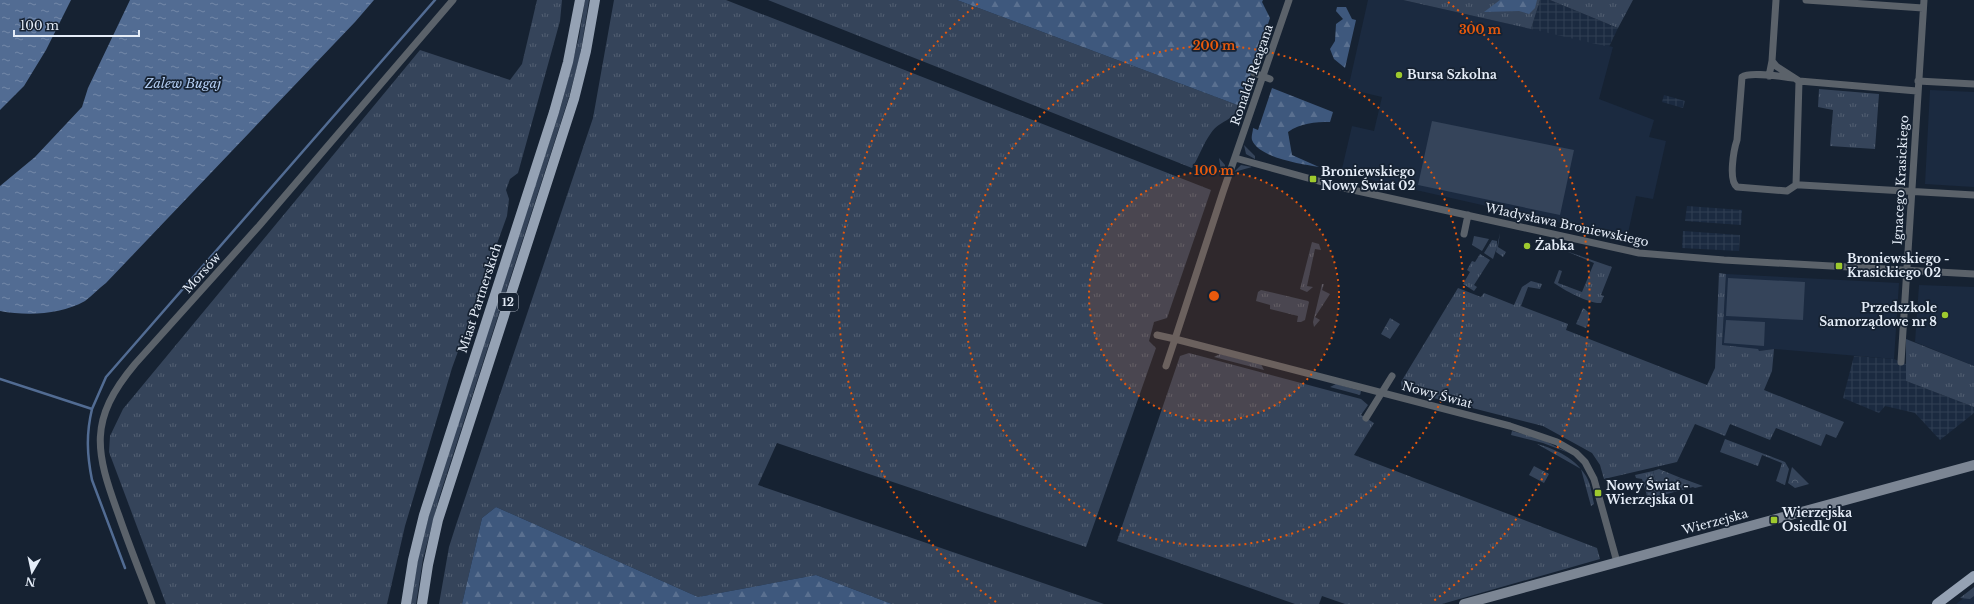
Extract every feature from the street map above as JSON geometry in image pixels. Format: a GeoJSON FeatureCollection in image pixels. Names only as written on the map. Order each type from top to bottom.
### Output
{"type":"FeatureCollection","features":[{"type":"Feature","properties":{"kind":"main road","name":"Miast Partnerskich"},"geometry":{"type":"LineString","coordinates":[[406,604],[412,560],[424,515],[554,112],[568,62],[580,0]]}},
{"type":"Feature","properties":{"kind":"main road","name":"12"},"geometry":{"type":"LineString","coordinates":[[422,604],[428,565],[438,520],[574,99],[586,51],[595,0]]}},
{"type":"Feature","properties":{"kind":"main road"},"geometry":{"type":"LineString","coordinates":[[1937,604],[1974,576]]}},
{"type":"Feature","properties":{"kind":"street","name":"Morsów"},"geometry":{"type":"LineString","coordinates":[[152,604],[102,467],[100,441],[107,405],[120,382],[135,364],[260,226],[453,0]]}},
{"type":"Feature","properties":{"kind":"street","name":"Ronalda Reagana"},"geometry":{"type":"LineString","coordinates":[[1235,158],[1267,78],[1289,0]]}},
{"type":"Feature","properties":{"kind":"street"},"geometry":{"type":"LineString","coordinates":[[1769,76],[1772,60],[1776,0]]}},
{"type":"Feature","properties":{"kind":"street"},"geometry":{"type":"LineString","coordinates":[[1806,0],[1923,8]]}},
{"type":"Feature","properties":{"kind":"street","name":"Ignacego Krasickiego"},"geometry":{"type":"LineString","coordinates":[[1901,362],[1917,91],[1924,0]]}},
{"type":"Feature","properties":{"kind":"street"},"geometry":{"type":"LineString","coordinates":[[1772,60],[1796,80]]}},
{"type":"Feature","properties":{"kind":"street"},"geometry":{"type":"LineString","coordinates":[[1254,73],[1267,78]]}},
{"type":"Feature","properties":{"kind":"street"},"geometry":{"type":"LineString","coordinates":[[1917,91],[1796,80],[1769,76],[1744,76],[1741,86],[1738,140],[1734,145],[1732,177],[1735,186],[1739,188],[1787,191],[1796,185],[1974,195]]}},
{"type":"Feature","properties":{"kind":"street"},"geometry":{"type":"LineString","coordinates":[[1796,80],[1796,185]]}},
{"type":"Feature","properties":{"kind":"street"},"geometry":{"type":"LineString","coordinates":[[1918,81],[1974,84]]}},
{"type":"Feature","properties":{"kind":"street"},"geometry":{"type":"LineString","coordinates":[[1166,366],[1235,158]]}},
{"type":"Feature","properties":{"kind":"street","name":"Władysława Broniewskiego"},"geometry":{"type":"LineString","coordinates":[[1235,158],[1334,185],[1639,253],[1731,261],[1974,274]]}},
{"type":"Feature","properties":{"kind":"street"},"geometry":{"type":"LineString","coordinates":[[1464,234],[1468,215]]}},
{"type":"Feature","properties":{"kind":"street","name":"Nowy Świat"},"geometry":{"type":"LineString","coordinates":[[1157,335],[1535,433],[1557,442],[1576,453],[1585,462],[1592,473],[1617,562]]}},
{"type":"Feature","properties":{"kind":"street"},"geometry":{"type":"LineString","coordinates":[[1366,418],[1392,376]]}},
{"type":"Feature","properties":{"kind":"street","name":"Wierzejska"},"geometry":{"type":"LineString","coordinates":[[1464,604],[1974,465]]}},
{"type":"Feature","properties":{"kind":"shaded area"},"geometry":{"type":"Polygon","coordinates":[[[1368,0],[1403,0],[1613,47],[1599,99],[1654,120],[1649,137],[1666,141],[1653,199],[1636,196],[1627,238],[1341,173],[1352,126],[1374,131],[1382,97],[1348,89],[1368,0]]]}},
{"type":"Feature","properties":{"kind":"shaded area"},"geometry":{"type":"Polygon","coordinates":[[[1540,0],[1550,0],[1618,28],[1609,47],[1531,29],[1540,0]]]}},
{"type":"Feature","properties":{"kind":"shaded area"},"geometry":{"type":"Polygon","coordinates":[[[1930,90],[1974,92],[1974,187],[1925,184],[1930,90]]]}},
{"type":"Feature","properties":{"kind":"shaded area"},"geometry":{"type":"Polygon","coordinates":[[[1664,95],[1685,101],[1683,108],[1662,102],[1664,95]]]}},
{"type":"Feature","properties":{"kind":"shaded area"},"geometry":{"type":"Polygon","coordinates":[[[1687,206],[1742,210],[1741,225],[1685,221],[1687,206]]]}},
{"type":"Feature","properties":{"kind":"shaded area"},"geometry":{"type":"Polygon","coordinates":[[[1683,231],[1740,235],[1739,251],[1682,248],[1683,231]]]}},
{"type":"Feature","properties":{"kind":"shaded area"},"geometry":{"type":"Polygon","coordinates":[[[1726,274],[1899,283],[1894,359],[1774,349],[1759,351],[1722,345],[1726,274]]]}},
{"type":"Feature","properties":{"kind":"shaded area","name":"Przedszkole Samorządowe nr 8"},"geometry":{"type":"Polygon","coordinates":[[[1919,285],[1974,287],[1974,366],[1915,342],[1919,285]]]}},
{"type":"Feature","properties":{"kind":"shaded area"},"geometry":{"type":"Polygon","coordinates":[[[1854,356],[1894,359],[1906,364],[1906,381],[1974,407],[1974,413],[1940,440],[1915,413],[1885,406],[1879,413],[1843,398],[1854,356]]]}},
{"type":"Feature","properties":{"kind":"shaded area"},"geometry":{"type":"Polygon","coordinates":[[[1974,590],[1974,604],[1956,604],[1974,590]]]}},
{"type":"Feature","properties":{"kind":"green space"},"geometry":{"type":"Polygon","coordinates":[[[537,0],[562,0],[560,21],[518,173],[510,179],[506,190],[509,199],[507,216],[452,368],[405,526],[387,604],[166,604],[109,452],[110,436],[123,409],[420,50],[510,80],[522,64],[537,0]]]}},
{"type":"Feature","properties":{"kind":"green space"},"geometry":{"type":"Polygon","coordinates":[[[585,0],[589,0],[580,56],[568,100],[439,498],[423,559],[416,604],[411,604],[418,558],[434,496],[561,106],[579,37],[585,0]]]}},
{"type":"Feature","properties":{"kind":"green space"},"geometry":{"type":"Polygon","coordinates":[[[614,0],[726,0],[1211,190],[1167,318],[1154,322],[1149,341],[1156,348],[1086,547],[777,443],[758,485],[1104,604],[892,604],[816,575],[698,597],[496,507],[482,518],[462,604],[439,604],[449,547],[593,118],[614,0]]]}},
{"type":"Feature","properties":{"kind":"green space"},"geometry":{"type":"Polygon","coordinates":[[[768,0],[957,0],[1240,106],[1230,118],[1211,133],[1192,168],[768,0]]]}},
{"type":"Feature","properties":{"kind":"green space"},"geometry":{"type":"Polygon","coordinates":[[[957,0],[1263,0],[1262,2],[1270,18],[1240,106],[957,0]]]}},
{"type":"Feature","properties":{"kind":"green space"},"geometry":{"type":"Polygon","coordinates":[[[1403,0],[1540,0],[1531,29],[1403,0]]]}},
{"type":"Feature","properties":{"kind":"green space"},"geometry":{"type":"Polygon","coordinates":[[[1500,0],[1537,0],[1535,8],[1529,14],[1519,11],[1484,12],[1500,0]]]}},
{"type":"Feature","properties":{"kind":"green space"},"geometry":{"type":"Polygon","coordinates":[[[1550,0],[1633,0],[1618,28],[1550,0]]]}},
{"type":"Feature","properties":{"kind":"green space"},"geometry":{"type":"Polygon","coordinates":[[[1337,7],[1346,7],[1352,19],[1356,20],[1345,68],[1334,59],[1330,49],[1335,41],[1336,24],[1343,19],[1336,11],[1337,7]]]}},
{"type":"Feature","properties":{"kind":"green space"},"geometry":{"type":"Polygon","coordinates":[[[1272,88],[1333,112],[1330,122],[1308,124],[1288,132],[1292,155],[1319,167],[1292,162],[1272,156],[1256,146],[1252,140],[1253,128],[1258,130],[1272,88]]]}},
{"type":"Feature","properties":{"kind":"green space"},"geometry":{"type":"Polygon","coordinates":[[[1819,89],[1879,94],[1875,149],[1830,146],[1833,110],[1818,107],[1819,89]]]}},
{"type":"Feature","properties":{"kind":"green space"},"geometry":{"type":"Polygon","coordinates":[[[1432,121],[1574,150],[1560,215],[1418,185],[1432,121]]]}},
{"type":"Feature","properties":{"kind":"green space"},"geometry":{"type":"Polygon","coordinates":[[[1244,145],[1255,156],[1255,159],[1246,154],[1244,145]]]}},
{"type":"Feature","properties":{"kind":"green space"},"geometry":{"type":"Polygon","coordinates":[[[1219,158],[1225,165],[1225,169],[1221,171],[1219,158]]]}},
{"type":"Feature","properties":{"kind":"green space"},"geometry":{"type":"Polygon","coordinates":[[[1241,165],[1252,167],[1234,172],[1241,165]]]}},
{"type":"Feature","properties":{"kind":"green space"},"geometry":{"type":"Polygon","coordinates":[[[1500,233],[1498,247],[1506,252],[1503,257],[1496,252],[1500,233]]]}},
{"type":"Feature","properties":{"kind":"green space"},"geometry":{"type":"Polygon","coordinates":[[[1474,236],[1489,239],[1482,251],[1472,245],[1474,236]]]}},
{"type":"Feature","properties":{"kind":"green space"},"geometry":{"type":"Polygon","coordinates":[[[1492,240],[1497,241],[1497,247],[1493,259],[1484,253],[1492,240]]]}},
{"type":"Feature","properties":{"kind":"green space"},"geometry":{"type":"Polygon","coordinates":[[[1312,242],[1319,244],[1321,250],[1315,249],[1307,286],[1313,287],[1307,292],[1300,289],[1312,242]]]}},
{"type":"Feature","properties":{"kind":"green space"},"geometry":{"type":"Polygon","coordinates":[[[1566,251],[1612,267],[1601,295],[1604,296],[1601,303],[1583,299],[1554,283],[1559,270],[1562,271],[1558,283],[1582,292],[1594,263],[1566,251]]]}},
{"type":"Feature","properties":{"kind":"green space"},"geometry":{"type":"Polygon","coordinates":[[[1480,254],[1490,260],[1474,285],[1477,287],[1474,291],[1463,284],[1470,272],[1467,270],[1472,261],[1475,262],[1480,254]]]}},
{"type":"Feature","properties":{"kind":"green space"},"geometry":{"type":"Polygon","coordinates":[[[1719,273],[1726,274],[1722,345],[1758,349],[1759,351],[1774,349],[1772,371],[1764,390],[1844,422],[1836,438],[1826,434],[1821,446],[1776,428],[1770,440],[1730,424],[1725,436],[1695,424],[1677,462],[1604,479],[1600,465],[1592,453],[1543,426],[1402,390],[1401,382],[1458,288],[1481,297],[1484,293],[1514,305],[1522,287],[1531,281],[1542,284],[1540,289],[1528,287],[1521,306],[1568,324],[1566,330],[1707,385],[1715,368],[1719,273]]]}},
{"type":"Feature","properties":{"kind":"green space"},"geometry":{"type":"Polygon","coordinates":[[[1728,278],[1805,282],[1803,320],[1726,316],[1728,278]]]}},
{"type":"Feature","properties":{"kind":"green space"},"geometry":{"type":"Polygon","coordinates":[[[1322,284],[1324,284],[1322,290],[1330,294],[1315,317],[1320,320],[1314,327],[1313,322],[1322,284]]]}},
{"type":"Feature","properties":{"kind":"green space"},"geometry":{"type":"Polygon","coordinates":[[[1261,290],[1308,301],[1305,320],[1297,322],[1298,316],[1270,309],[1270,305],[1256,301],[1258,292],[1261,290]]]}},
{"type":"Feature","properties":{"kind":"green space"},"geometry":{"type":"Polygon","coordinates":[[[1583,308],[1589,314],[1586,328],[1576,324],[1583,308]]]}},
{"type":"Feature","properties":{"kind":"green space"},"geometry":{"type":"Polygon","coordinates":[[[1390,318],[1400,324],[1390,339],[1381,334],[1390,318]]]}},
{"type":"Feature","properties":{"kind":"green space"},"geometry":{"type":"Polygon","coordinates":[[[1726,320],[1765,322],[1764,346],[1724,343],[1726,320]]]}},
{"type":"Feature","properties":{"kind":"green space"},"geometry":{"type":"Polygon","coordinates":[[[1906,339],[1974,366],[1974,407],[1906,381],[1906,339]]]}},
{"type":"Feature","properties":{"kind":"green space"},"geometry":{"type":"Polygon","coordinates":[[[1189,353],[1361,399],[1368,405],[1361,415],[1374,423],[1354,455],[1597,548],[1600,559],[1442,604],[1345,604],[1322,596],[1319,604],[1295,604],[1117,541],[1180,356],[1189,353]]]}},
{"type":"Feature","properties":{"kind":"green space"},"geometry":{"type":"Polygon","coordinates":[[[1220,354],[1261,364],[1264,370],[1214,357],[1220,354]]]}},
{"type":"Feature","properties":{"kind":"green space"},"geometry":{"type":"Polygon","coordinates":[[[1336,384],[1361,391],[1360,395],[1330,387],[1336,384]]]}},
{"type":"Feature","properties":{"kind":"green space"},"geometry":{"type":"Polygon","coordinates":[[[1512,431],[1541,439],[1569,453],[1543,443],[1511,435],[1512,431]]]}},
{"type":"Feature","properties":{"kind":"green space"},"geometry":{"type":"Polygon","coordinates":[[[1725,439],[1785,462],[1789,469],[1785,485],[1776,481],[1782,463],[1762,455],[1758,466],[1720,452],[1725,439]]]}},
{"type":"Feature","properties":{"kind":"green space"},"geometry":{"type":"Polygon","coordinates":[[[1537,444],[1558,452],[1571,460],[1581,469],[1537,444]]]}},
{"type":"Feature","properties":{"kind":"green space"},"geometry":{"type":"Polygon","coordinates":[[[1534,466],[1549,474],[1544,483],[1529,475],[1534,466]]]}},
{"type":"Feature","properties":{"kind":"green space"},"geometry":{"type":"Polygon","coordinates":[[[1792,467],[1809,484],[1795,488],[1788,483],[1792,467]]]}},
{"type":"Feature","properties":{"kind":"green space"},"geometry":{"type":"Polygon","coordinates":[[[1581,469],[1588,479],[1590,486],[1594,504],[1591,506],[1581,469]]]}},
{"type":"Feature","properties":{"kind":"green space"},"geometry":{"type":"Polygon","coordinates":[[[1659,469],[1681,478],[1657,485],[1653,471],[1659,469]]]}},
{"type":"Feature","properties":{"kind":"green space"},"geometry":{"type":"Polygon","coordinates":[[[1653,471],[1657,485],[1681,478],[1703,486],[1693,487],[1648,499],[1642,479],[1636,478],[1635,475],[1653,471]]]}},
{"type":"Feature","properties":{"kind":"green space"},"geometry":{"type":"Polygon","coordinates":[[[496,507],[698,597],[816,575],[892,604],[462,604],[482,518],[496,507]]]}},
{"type":"Feature","properties":{"kind":"green space"},"geometry":{"type":"Polygon","coordinates":[[[1974,587],[1974,596],[1970,599],[1960,598],[1974,587]]]}},
{"type":"Feature","properties":{"kind":"water"},"geometry":{"type":"Polygon","coordinates":[[[0,0],[71,0],[46,50],[24,86],[0,110],[0,0]]]}},
{"type":"Feature","properties":{"kind":"water","name":"Zalew Bugaj"},"geometry":{"type":"Polygon","coordinates":[[[130,0],[374,0],[355,22],[106,283],[88,299],[75,306],[54,312],[21,314],[0,311],[0,186],[35,157],[82,107],[88,88],[130,0]]]}},
{"type":"Feature","properties":{"kind":"waterway"},"geometry":{"type":"LineString","coordinates":[[0,379],[92,409],[106,377],[435,0]]}},
{"type":"Feature","properties":{"kind":"waterway"},"geometry":{"type":"LineString","coordinates":[[92,409],[88,444],[92,480],[125,568]]}},
{"type":"Feature","properties":{"kind":"place","name":"Bursa Szkolna"},"geometry":{"type":"Point","coordinates":[1399,75]}},
{"type":"Feature","properties":{"kind":"place","name":"Broniewskiego Nowy Świat 02"},"geometry":{"type":"Point","coordinates":[1313,179]}},
{"type":"Feature","properties":{"kind":"place","name":"Żabka"},"geometry":{"type":"Point","coordinates":[1527,246]}},
{"type":"Feature","properties":{"kind":"place","name":"Broniewskiego - Krasickiego 02"},"geometry":{"type":"Point","coordinates":[1839,266]}},
{"type":"Feature","properties":{"kind":"place","name":"Przedszkole Samorządowe nr 8"},"geometry":{"type":"Point","coordinates":[1945,315]}},
{"type":"Feature","properties":{"kind":"place","name":"Nowy Świat - Wierzejska 01"},"geometry":{"type":"Point","coordinates":[1598,493]}},
{"type":"Feature","properties":{"kind":"place","name":"Wierzejska Osiedle 01"},"geometry":{"type":"Point","coordinates":[1774,520]}}]}
